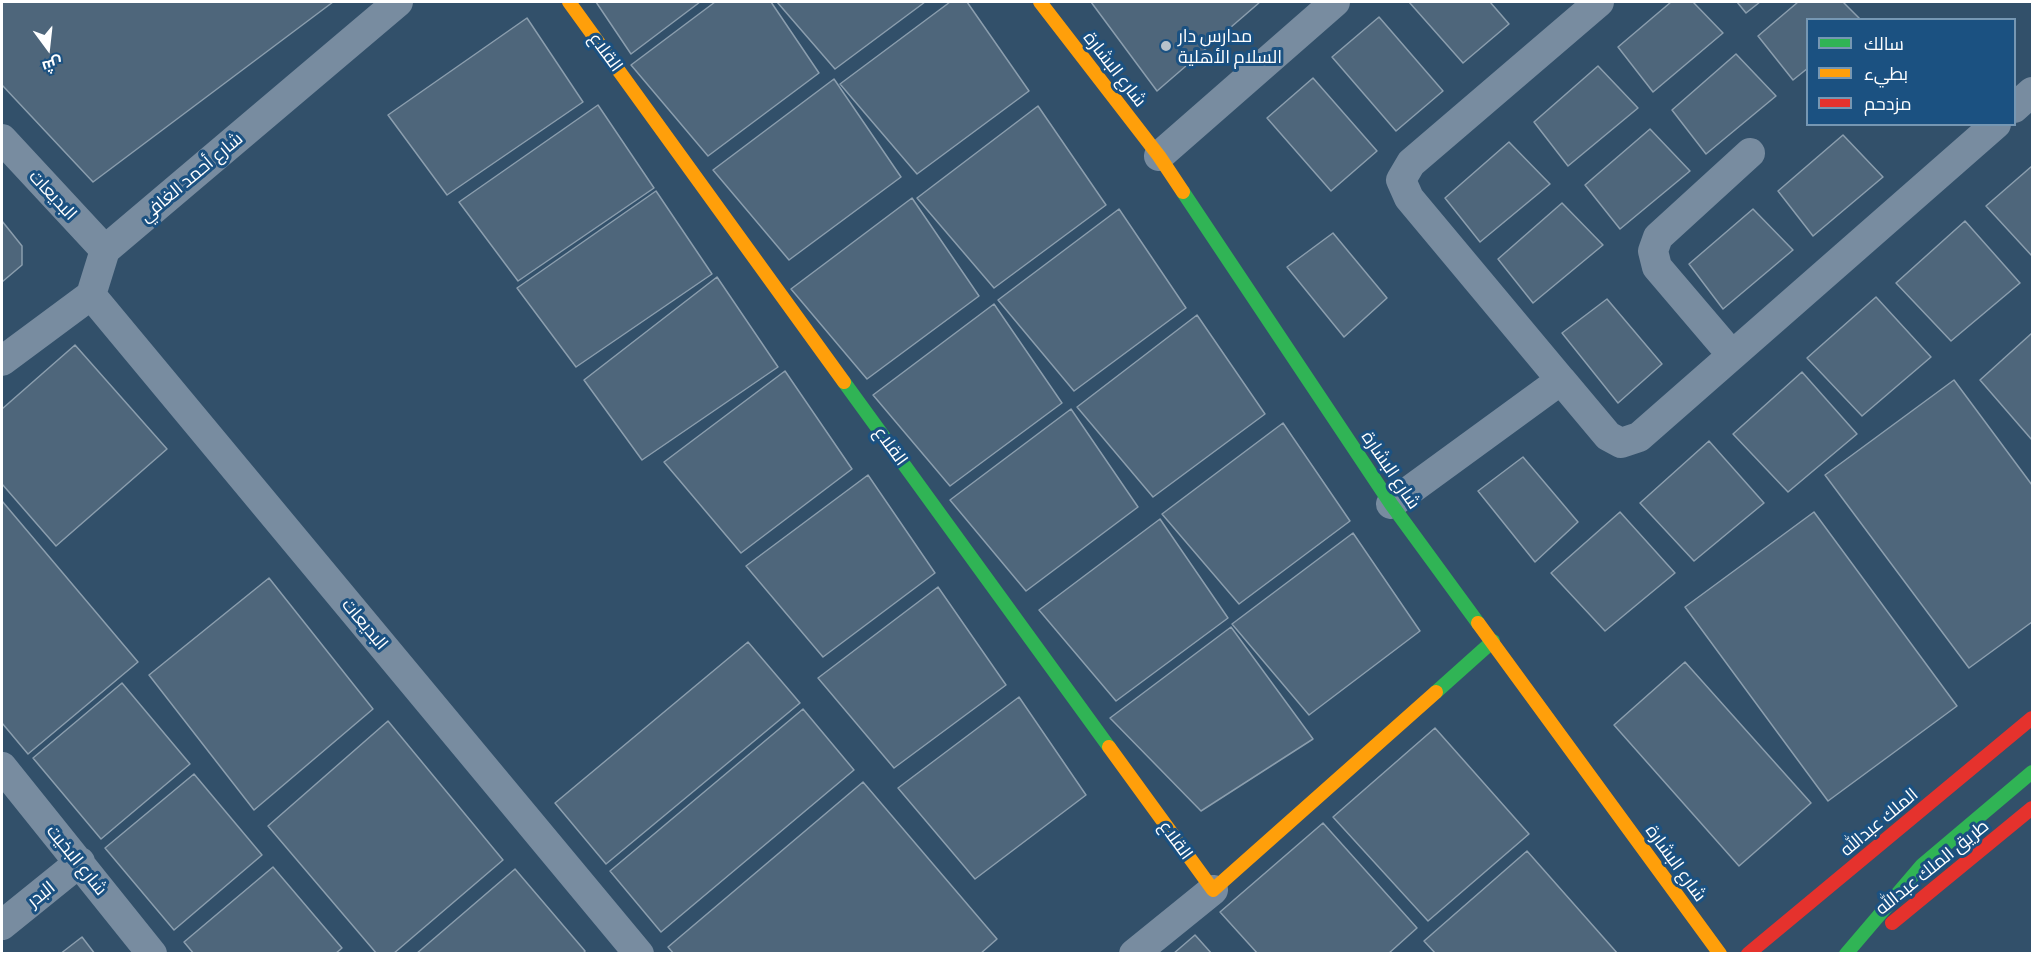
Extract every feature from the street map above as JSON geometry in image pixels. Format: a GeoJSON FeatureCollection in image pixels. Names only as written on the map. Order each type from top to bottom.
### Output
{"type":"FeatureCollection","features":[{"type":"Feature","properties":{"kind":"main road","name":"القلاع"},"geometry":{"type":"LineString","coordinates":[[569,2],[1213,890]]}},
{"type":"Feature","properties":{"kind":"main road","name":"شارع البشارة"},"geometry":{"type":"LineString","coordinates":[[1040,2],[1159,156],[1390,504],[1720,954]]}},
{"type":"Feature","properties":{"kind":"main road"},"geometry":{"type":"LineString","coordinates":[[1213,890],[1492,641]]}},
{"type":"Feature","properties":{"kind":"main road","name":"الملك عبدالله"},"geometry":{"type":"LineString","coordinates":[[1748,954],[2032,718]]}},
{"type":"Feature","properties":{"kind":"main road"},"geometry":{"type":"LineString","coordinates":[[1846,954],[1922,866],[2032,772]]}},
{"type":"Feature","properties":{"kind":"main road","name":"طريق الملك عبدالله"},"geometry":{"type":"LineString","coordinates":[[1855,954],[2032,808]]}},
{"type":"Feature","properties":{"kind":"street","name":"شارع أحمد الغافي"},"geometry":{"type":"LineString","coordinates":[[105,250],[398,2]]}},
{"type":"Feature","properties":{"kind":"street"},"geometry":{"type":"LineString","coordinates":[[1159,156],[1335,2]]}},
{"type":"Feature","properties":{"kind":"street"},"geometry":{"type":"LineString","coordinates":[[1599,2],[1411,163],[1401,180],[1409,198],[1561,380],[1608,436],[1621,443],[1638,437],[1994,126]]}},
{"type":"Feature","properties":{"kind":"street"},"geometry":{"type":"LineString","coordinates":[[2016,106],[2032,92]]}},
{"type":"Feature","properties":{"kind":"street","name":"البديعات"},"geometry":{"type":"LineString","coordinates":[[2,139],[105,250]]}},
{"type":"Feature","properties":{"kind":"street"},"geometry":{"type":"LineString","coordinates":[[1732,355],[1658,267],[1653,251],[1658,237],[1750,153]]}},
{"type":"Feature","properties":{"kind":"street"},"geometry":{"type":"LineString","coordinates":[[2,361],[91,294],[105,250]]}},
{"type":"Feature","properties":{"kind":"street","name":"البديعات"},"geometry":{"type":"LineString","coordinates":[[91,294],[639,954]]}},
{"type":"Feature","properties":{"kind":"street"},"geometry":{"type":"LineString","coordinates":[[1390,504],[1561,380]]}},
{"type":"Feature","properties":{"kind":"street","name":"شارع البخيت"},"geometry":{"type":"LineString","coordinates":[[2,767],[152,954]]}},
{"type":"Feature","properties":{"kind":"street","name":"البدر"},"geometry":{"type":"LineString","coordinates":[[2,925],[80,862]]}},
{"type":"Feature","properties":{"kind":"street"},"geometry":{"type":"LineString","coordinates":[[1134,954],[1213,890]]}},
{"type":"Feature","properties":{"kind":"building"},"geometry":{"type":"Polygon","coordinates":[[[2,2],[333,2],[93,182],[2,85],[2,2]]]}},
{"type":"Feature","properties":{"kind":"building"},"geometry":{"type":"Polygon","coordinates":[[[596,2],[700,2],[631,54],[596,2]]]}},
{"type":"Feature","properties":{"kind":"building"},"geometry":{"type":"Polygon","coordinates":[[[715,2],[771,2],[819,73],[708,156],[631,65],[715,2]]]}},
{"type":"Feature","properties":{"kind":"building"},"geometry":{"type":"Polygon","coordinates":[[[777,2],[925,2],[835,69],[777,2]]]}},
{"type":"Feature","properties":{"kind":"building"},"geometry":{"type":"Polygon","coordinates":[[[950,2],[967,2],[1029,91],[917,174],[840,84],[950,2]]]}},
{"type":"Feature","properties":{"kind":"building","name":"مدارس دار السلام الأهلية"},"geometry":{"type":"Polygon","coordinates":[[[1091,2],[1260,2],[1157,91],[1091,2]]]}},
{"type":"Feature","properties":{"kind":"building"},"geometry":{"type":"Polygon","coordinates":[[[1409,2],[1490,2],[1509,24],[1463,63],[1409,2]]]}},
{"type":"Feature","properties":{"kind":"building"},"geometry":{"type":"Polygon","coordinates":[[[1671,2],[1693,2],[1723,33],[1653,92],[1618,47],[1671,2]]]}},
{"type":"Feature","properties":{"kind":"building"},"geometry":{"type":"Polygon","coordinates":[[[1737,2],[1760,2],[1746,13],[1737,2]]]}},
{"type":"Feature","properties":{"kind":"building"},"geometry":{"type":"Polygon","coordinates":[[[1798,2],[1843,2],[1859,18],[1806,18],[1806,70],[1793,80],[1758,36],[1798,2]]]}},
{"type":"Feature","properties":{"kind":"building"},"geometry":{"type":"Polygon","coordinates":[[[1379,17],[1443,91],[1396,131],[1332,57],[1379,17]]]}},
{"type":"Feature","properties":{"kind":"building"},"geometry":{"type":"Polygon","coordinates":[[[527,18],[583,102],[447,195],[388,115],[527,18]]]}},
{"type":"Feature","properties":{"kind":"building"},"geometry":{"type":"Polygon","coordinates":[[[1736,54],[1776,96],[1706,154],[1672,110],[1736,54]]]}},
{"type":"Feature","properties":{"kind":"building"},"geometry":{"type":"Polygon","coordinates":[[[1598,66],[1638,108],[1568,166],[1534,122],[1598,66]]]}},
{"type":"Feature","properties":{"kind":"building"},"geometry":{"type":"Polygon","coordinates":[[[1313,78],[1377,151],[1331,191],[1267,118],[1313,78]]]}},
{"type":"Feature","properties":{"kind":"building"},"geometry":{"type":"Polygon","coordinates":[[[834,79],[901,177],[789,260],[713,170],[834,79]]]}},
{"type":"Feature","properties":{"kind":"building"},"geometry":{"type":"Polygon","coordinates":[[[598,105],[654,188],[518,281],[459,202],[598,105]]]}},
{"type":"Feature","properties":{"kind":"building"},"geometry":{"type":"Polygon","coordinates":[[[1038,106],[1106,205],[994,288],[917,198],[1038,106]]]}},
{"type":"Feature","properties":{"kind":"building"},"geometry":{"type":"Polygon","coordinates":[[[1650,129],[1690,171],[1620,229],[1585,185],[1650,129]]]}},
{"type":"Feature","properties":{"kind":"building"},"geometry":{"type":"Polygon","coordinates":[[[1843,135],[1883,177],[1813,236],[1778,191],[1843,135]]]}},
{"type":"Feature","properties":{"kind":"building"},"geometry":{"type":"Polygon","coordinates":[[[1509,142],[1550,184],[1480,242],[1445,198],[1509,142]]]}},
{"type":"Feature","properties":{"kind":"building"},"geometry":{"type":"Polygon","coordinates":[[[2032,166],[2032,256],[1986,206],[2032,166]]]}},
{"type":"Feature","properties":{"kind":"building"},"geometry":{"type":"Polygon","coordinates":[[[656,191],[712,274],[576,367],[517,288],[656,191]]]}},
{"type":"Feature","properties":{"kind":"building"},"geometry":{"type":"Polygon","coordinates":[[[912,198],[979,296],[867,379],[791,289],[912,198]]]}},
{"type":"Feature","properties":{"kind":"building"},"geometry":{"type":"Polygon","coordinates":[[[1562,203],[1603,245],[1533,303],[1498,259],[1562,203]]]}},
{"type":"Feature","properties":{"kind":"building"},"geometry":{"type":"Polygon","coordinates":[[[1119,209],[1186,308],[1074,391],[998,300],[1119,209]]]}},
{"type":"Feature","properties":{"kind":"building"},"geometry":{"type":"Polygon","coordinates":[[[1753,209],[1793,250],[1723,309],[1689,264],[1753,209]]]}},
{"type":"Feature","properties":{"kind":"building"},"geometry":{"type":"Polygon","coordinates":[[[2,221],[22,246],[22,265],[2,282],[2,221]]]}},
{"type":"Feature","properties":{"kind":"building"},"geometry":{"type":"Polygon","coordinates":[[[1965,221],[2020,283],[1951,341],[1896,283],[1965,221]]]}},
{"type":"Feature","properties":{"kind":"building"},"geometry":{"type":"Polygon","coordinates":[[[1333,233],[1387,298],[1344,337],[1287,267],[1333,233]]]}},
{"type":"Feature","properties":{"kind":"building"},"geometry":{"type":"Polygon","coordinates":[[[717,277],[778,367],[642,460],[584,380],[717,277]]]}},
{"type":"Feature","properties":{"kind":"building"},"geometry":{"type":"Polygon","coordinates":[[[1876,297],[1931,357],[1862,416],[1807,358],[1876,297]]]}},
{"type":"Feature","properties":{"kind":"building"},"geometry":{"type":"Polygon","coordinates":[[[1607,299],[1662,364],[1618,403],[1562,333],[1607,299]]]}},
{"type":"Feature","properties":{"kind":"building"},"geometry":{"type":"Polygon","coordinates":[[[994,304],[1062,403],[950,486],[873,395],[994,304]]]}},
{"type":"Feature","properties":{"kind":"building"},"geometry":{"type":"Polygon","coordinates":[[[1197,315],[1265,414],[1153,497],[1077,407],[1197,315]]]}},
{"type":"Feature","properties":{"kind":"building"},"geometry":{"type":"Polygon","coordinates":[[[2032,333],[2032,440],[1980,380],[2032,333]]]}},
{"type":"Feature","properties":{"kind":"building"},"geometry":{"type":"Polygon","coordinates":[[[75,345],[167,449],[56,546],[2,484],[2,409],[75,345]]]}},
{"type":"Feature","properties":{"kind":"building"},"geometry":{"type":"Polygon","coordinates":[[[785,371],[852,469],[741,553],[664,462],[785,371]]]}},
{"type":"Feature","properties":{"kind":"building"},"geometry":{"type":"Polygon","coordinates":[[[1802,372],[1857,434],[1788,492],[1733,434],[1802,372]]]}},
{"type":"Feature","properties":{"kind":"building"},"geometry":{"type":"Polygon","coordinates":[[[1954,380],[2032,485],[2032,622],[1969,668],[1825,475],[1954,380]]]}},
{"type":"Feature","properties":{"kind":"building"},"geometry":{"type":"Polygon","coordinates":[[[1071,409],[1138,507],[1026,591],[950,500],[1071,409]]]}},
{"type":"Feature","properties":{"kind":"building"},"geometry":{"type":"Polygon","coordinates":[[[1283,423],[1350,521],[1239,604],[1162,514],[1283,423]]]}},
{"type":"Feature","properties":{"kind":"building"},"geometry":{"type":"Polygon","coordinates":[[[1709,441],[1764,503],[1694,561],[1640,503],[1709,441]]]}},
{"type":"Feature","properties":{"kind":"building"},"geometry":{"type":"Polygon","coordinates":[[[1523,457],[1578,522],[1535,562],[1478,491],[1523,457]]]}},
{"type":"Feature","properties":{"kind":"building"},"geometry":{"type":"Polygon","coordinates":[[[868,475],[935,573],[823,657],[746,566],[868,475]]]}},
{"type":"Feature","properties":{"kind":"building"},"geometry":{"type":"Polygon","coordinates":[[[2,501],[138,662],[28,754],[2,723],[2,501]]]}},
{"type":"Feature","properties":{"kind":"building"},"geometry":{"type":"Polygon","coordinates":[[[1620,512],[1675,573],[1605,631],[1551,573],[1620,512]]]}},
{"type":"Feature","properties":{"kind":"building"},"geometry":{"type":"Polygon","coordinates":[[[1814,512],[1957,706],[1828,801],[1685,607],[1814,512]]]}},
{"type":"Feature","properties":{"kind":"building"},"geometry":{"type":"Polygon","coordinates":[[[1160,519],[1228,618],[1116,701],[1039,610],[1160,519]]]}},
{"type":"Feature","properties":{"kind":"building"},"geometry":{"type":"Polygon","coordinates":[[[1353,533],[1420,631],[1309,715],[1232,624],[1353,533]]]}},
{"type":"Feature","properties":{"kind":"building"},"geometry":{"type":"Polygon","coordinates":[[[269,578],[373,709],[254,810],[149,675],[269,578]]]}},
{"type":"Feature","properties":{"kind":"building"},"geometry":{"type":"Polygon","coordinates":[[[938,587],[1006,685],[894,768],[818,678],[938,587]]]}},
{"type":"Feature","properties":{"kind":"building"},"geometry":{"type":"Polygon","coordinates":[[[1231,627],[1313,739],[1201,811],[1110,718],[1231,627]]]}},
{"type":"Feature","properties":{"kind":"building"},"geometry":{"type":"Polygon","coordinates":[[[748,642],[800,703],[606,864],[555,803],[748,642]]]}},
{"type":"Feature","properties":{"kind":"building"},"geometry":{"type":"Polygon","coordinates":[[[1685,662],[1811,803],[1739,866],[1614,725],[1685,662]]]}},
{"type":"Feature","properties":{"kind":"building"},"geometry":{"type":"Polygon","coordinates":[[[122,683],[190,764],[101,839],[33,758],[122,683]]]}},
{"type":"Feature","properties":{"kind":"building"},"geometry":{"type":"Polygon","coordinates":[[[1019,697],[1086,795],[975,879],[898,788],[1019,697]]]}},
{"type":"Feature","properties":{"kind":"building"},"geometry":{"type":"Polygon","coordinates":[[[803,709],[854,770],[661,932],[610,871],[803,709]]]}},
{"type":"Feature","properties":{"kind":"building"},"geometry":{"type":"Polygon","coordinates":[[[388,721],[503,860],[393,954],[377,954],[268,826],[388,721]]]}},
{"type":"Feature","properties":{"kind":"building"},"geometry":{"type":"Polygon","coordinates":[[[1435,728],[1529,834],[1428,921],[1333,817],[1435,728]]]}},
{"type":"Feature","properties":{"kind":"building"},"geometry":{"type":"Polygon","coordinates":[[[194,774],[262,855],[174,930],[105,848],[194,774]]]}},
{"type":"Feature","properties":{"kind":"building"},"geometry":{"type":"Polygon","coordinates":[[[863,782],[997,939],[980,954],[674,954],[668,947],[863,782]]]}},
{"type":"Feature","properties":{"kind":"building"},"geometry":{"type":"Polygon","coordinates":[[[1323,823],[1417,928],[1388,954],[1258,954],[1220,912],[1323,823]]]}},
{"type":"Feature","properties":{"kind":"building"},"geometry":{"type":"Polygon","coordinates":[[[1527,851],[1618,954],[1436,954],[1424,941],[1527,851]]]}},
{"type":"Feature","properties":{"kind":"building"},"geometry":{"type":"Polygon","coordinates":[[[273,867],[342,948],[335,954],[194,954],[184,942],[273,867]]]}},
{"type":"Feature","properties":{"kind":"building"},"geometry":{"type":"Polygon","coordinates":[[[515,869],[585,951],[583,954],[416,954],[515,869]]]}},
{"type":"Feature","properties":{"kind":"building"},"geometry":{"type":"Polygon","coordinates":[[[1195,935],[1212,954],[1173,954],[1195,935]]]}},
{"type":"Feature","properties":{"kind":"building"},"geometry":{"type":"Polygon","coordinates":[[[82,937],[95,954],[60,954],[82,937]]]}},
{"type":"Feature","properties":{"kind":"traffic: fast"},"geometry":{"type":"LineString","coordinates":[[1183,192],[1391,504],[1478,623]]}},
{"type":"Feature","properties":{"kind":"traffic: fast"},"geometry":{"type":"LineString","coordinates":[[844,382],[1109,747]]}},
{"type":"Feature","properties":{"kind":"traffic: fast"},"geometry":{"type":"LineString","coordinates":[[1436,692],[1493,641]]}},
{"type":"Feature","properties":{"kind":"traffic: fast"},"geometry":{"type":"LineString","coordinates":[[1846,954],[1922,865],[2032,772]]}},
{"type":"Feature","properties":{"kind":"traffic: slow"},"geometry":{"type":"LineString","coordinates":[[569,2],[844,382]]}},
{"type":"Feature","properties":{"kind":"traffic: slow"},"geometry":{"type":"LineString","coordinates":[[1040,2],[1159,156],[1183,192]]}},
{"type":"Feature","properties":{"kind":"traffic: slow"},"geometry":{"type":"LineString","coordinates":[[1478,623],[1720,954]]}},
{"type":"Feature","properties":{"kind":"traffic: slow"},"geometry":{"type":"LineString","coordinates":[[1109,747],[1213,890],[1436,692]]}},
{"type":"Feature","properties":{"kind":"traffic: jam"},"geometry":{"type":"LineString","coordinates":[[1748,954],[2032,718]]}},
{"type":"Feature","properties":{"kind":"traffic: jam"},"geometry":{"type":"LineString","coordinates":[[1892,923],[2032,808]]}},
{"type":"Feature","properties":{"kind":"place","name":"مدارس دار السلام الأهلية"},"geometry":{"type":"Point","coordinates":[1166,46]}}]}
